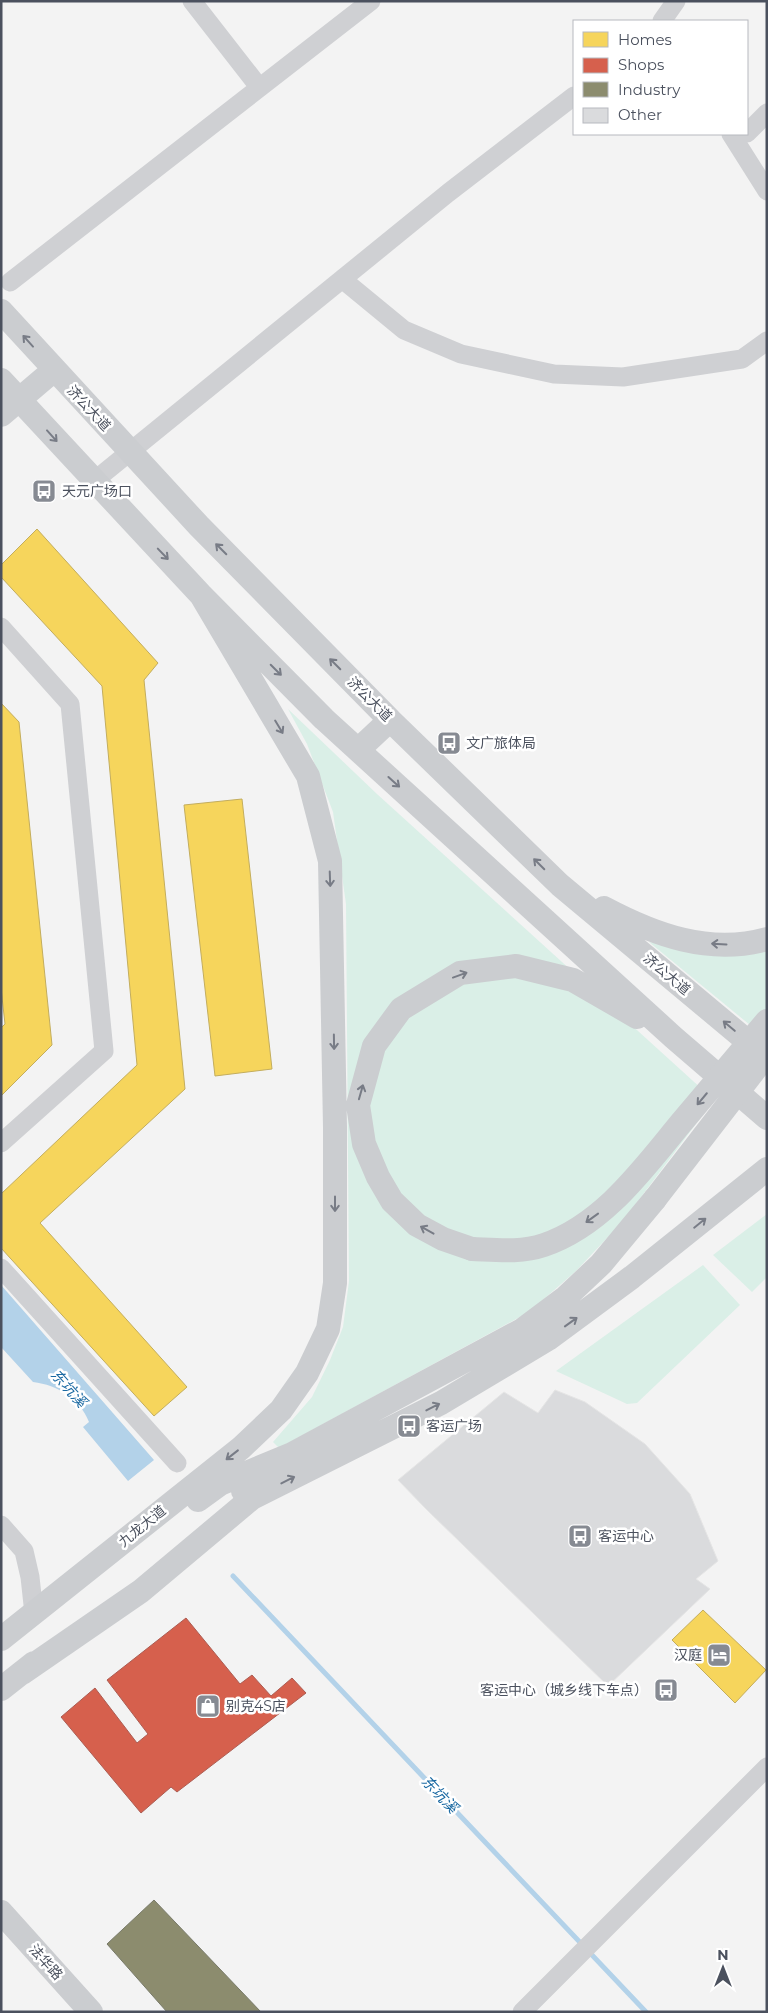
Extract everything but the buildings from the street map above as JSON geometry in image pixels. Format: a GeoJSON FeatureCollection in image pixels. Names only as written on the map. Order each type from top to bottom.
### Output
{"type":"FeatureCollection","features":[{"type":"Feature","properties":{"kind":"main road","name":"济公大道"},"geometry":{"type":"LineString","coordinates":[[1,312],[199,526],[390,720],[560,885],[767,1056]]}},
{"type":"Feature","properties":{"kind":"main road"},"geometry":{"type":"LineString","coordinates":[[10,407],[54,370]]}},
{"type":"Feature","properties":{"kind":"main road"},"geometry":{"type":"LineString","coordinates":[[1,380],[10,407],[94,481],[201,595],[358,750],[673,1037],[767,1118]]}},
{"type":"Feature","properties":{"kind":"main road","name":"九龙大道"},"geometry":{"type":"LineString","coordinates":[[1,1639],[241,1448],[281,1410],[307,1373],[328,1329],[335,1283],[335,1127],[330,861],[308,776],[201,595]]}},
{"type":"Feature","properties":{"kind":"main road"},"geometry":{"type":"LineString","coordinates":[[358,750],[390,720]]}},
{"type":"Feature","properties":{"kind":"main road"},"geometry":{"type":"LineString","coordinates":[[560,885],[640,927],[690,943],[745,945],[767,939]]}},
{"type":"Feature","properties":{"kind":"main road"},"geometry":{"type":"LineString","coordinates":[[673,1037],[573,980],[516,966],[460,973],[401,1009],[374,1046],[358,1105],[364,1144],[378,1177],[392,1201],[417,1225],[443,1239],[472,1249],[511,1251],[544,1245],[576,1230],[606,1208],[642,1169],[767,1021]]}},
{"type":"Feature","properties":{"kind":"main road"},"geometry":{"type":"LineString","coordinates":[[34,1614],[220,1484],[292,1454],[522,1330],[566,1297],[601,1264],[767,1056]]}},
{"type":"Feature","properties":{"kind":"main road"},"geometry":{"type":"LineString","coordinates":[[22,1673],[141,1591],[252,1498],[441,1403],[548,1339],[632,1277],[767,1170]]}},
{"type":"Feature","properties":{"kind":"main road"},"geometry":{"type":"LineString","coordinates":[[1,1689],[212,1514],[292,1454]]}},
{"type":"Feature","properties":{"kind":"main road","name":"法华路"},"geometry":{"type":"LineString","coordinates":[[1,1912],[91,2012]]}},
{"type":"Feature","properties":{"kind":"street"},"geometry":{"type":"LineString","coordinates":[[192,1],[259,87]]}},
{"type":"Feature","properties":{"kind":"street"},"geometry":{"type":"LineString","coordinates":[[10,282],[371,1]]}},
{"type":"Feature","properties":{"kind":"street"},"geometry":{"type":"LineString","coordinates":[[663,20],[676,1]]}},
{"type":"Feature","properties":{"kind":"street"},"geometry":{"type":"LineString","coordinates":[[94,481],[448,193],[573,97]]}},
{"type":"Feature","properties":{"kind":"street"},"geometry":{"type":"LineString","coordinates":[[748,130],[767,113]]}},
{"type":"Feature","properties":{"kind":"street"},"geometry":{"type":"LineString","coordinates":[[741,136],[757,178],[767,191]]}},
{"type":"Feature","properties":{"kind":"street"},"geometry":{"type":"LineString","coordinates":[[342,279],[404,330],[461,354],[554,374],[624,377],[742,359],[767,341]]}},
{"type":"Feature","properties":{"kind":"street"},"geometry":{"type":"LineString","coordinates":[[1,627],[70,704],[104,1051],[1,1142]]}},
{"type":"Feature","properties":{"kind":"street"},"geometry":{"type":"LineString","coordinates":[[1,1268],[177,1463]]}},
{"type":"Feature","properties":{"kind":"street"},"geometry":{"type":"LineString","coordinates":[[1,1525],[24,1551],[30,1577],[34,1614]]}},
{"type":"Feature","properties":{"kind":"street"},"geometry":{"type":"LineString","coordinates":[[522,2012],[767,1768]]}},
{"type":"Feature","properties":{"kind":"green space"},"geometry":{"type":"Polygon","coordinates":[[[288,709],[377,794],[714,1100],[623,1221],[576,1271],[529,1312],[279,1448],[273,1442],[312,1397],[330,1360],[343,1327],[349,1281],[346,904],[333,812],[307,744],[288,709]]]}},
{"type":"Feature","properties":{"kind":"green space"},"geometry":{"type":"Polygon","coordinates":[[[649,942],[702,951],[767,950],[767,1039],[649,942]]]}},
{"type":"Feature","properties":{"kind":"green space"},"geometry":{"type":"Polygon","coordinates":[[[767,1214],[767,1277],[752,1292],[713,1255],[767,1214]]]}},
{"type":"Feature","properties":{"kind":"green space"},"geometry":{"type":"Polygon","coordinates":[[[703,1265],[740,1305],[637,1403],[627,1404],[556,1371],[703,1265]]]}},
{"type":"Feature","properties":{"kind":"water"},"geometry":{"type":"Polygon","coordinates":[[[1,1285],[154,1460],[128,1481],[83,1427],[89,1422],[80,1406],[59,1390],[33,1382],[1,1347],[1,1285]]]}},
{"type":"Feature","properties":{"kind":"waterway","name":"东坑溪"},"geometry":{"type":"LineString","coordinates":[[233,1576],[646,2012]]}},
{"type":"Feature","properties":{"kind":"place","name":"天元广场口"},"geometry":{"type":"Point","coordinates":[44,491]}},
{"type":"Feature","properties":{"kind":"place","name":"文广旅体局"},"geometry":{"type":"Point","coordinates":[449,743]}},
{"type":"Feature","properties":{"kind":"place","name":"客运广场"},"geometry":{"type":"Point","coordinates":[409,1426]}},
{"type":"Feature","properties":{"kind":"place","name":"客运中心"},"geometry":{"type":"Point","coordinates":[580,1536]}},
{"type":"Feature","properties":{"kind":"place","name":"汉庭"},"geometry":{"type":"Point","coordinates":[719,1655]}},
{"type":"Feature","properties":{"kind":"place","name":"客运中心（城乡线下车点）"},"geometry":{"type":"Point","coordinates":[666,1690]}},
{"type":"Feature","properties":{"kind":"place","name":"别克4S店"},"geometry":{"type":"Point","coordinates":[208,1706]}}]}
